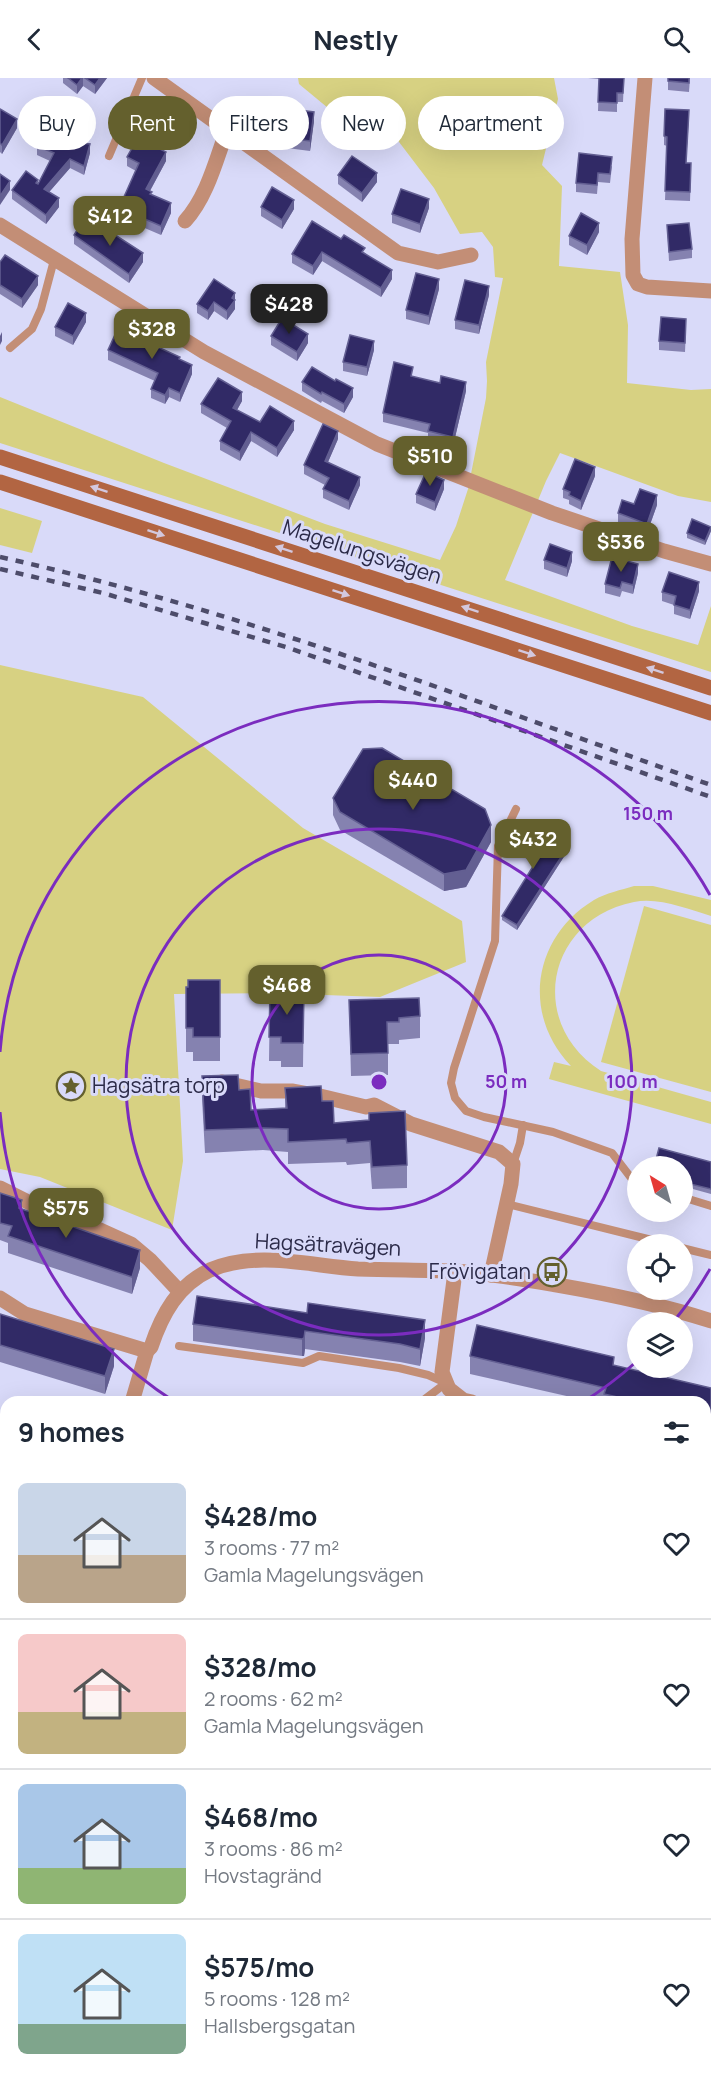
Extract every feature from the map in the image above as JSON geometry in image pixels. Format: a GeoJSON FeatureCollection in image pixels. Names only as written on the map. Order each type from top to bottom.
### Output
{"type":"FeatureCollection","features":[{"type":"Feature","properties":{"kind":"main road","name":"Magelungsvägen"},"geometry":{"type":"LineString","coordinates":[[0,457],[711,688]]}},
{"type":"Feature","properties":{"kind":"main road"},"geometry":{"type":"LineString","coordinates":[[0,482],[711,712]]}},
{"type":"Feature","properties":{"kind":"street"},"geometry":{"type":"LineString","coordinates":[[154,78],[209,117]]}},
{"type":"Feature","properties":{"kind":"street"},"geometry":{"type":"LineString","coordinates":[[645,78],[632,239],[633,275],[638,284],[647,287],[711,291]]}},
{"type":"Feature","properties":{"kind":"street"},"geometry":{"type":"LineString","coordinates":[[185,220],[193,212],[202,196],[219,150]]}},
{"type":"Feature","properties":{"kind":"street"},"geometry":{"type":"LineString","coordinates":[[255,150],[398,253],[438,262],[471,255]]}},
{"type":"Feature","properties":{"kind":"street"},"geometry":{"type":"LineString","coordinates":[[0,225],[204,352],[377,444],[552,513],[664,551],[711,564]]}},
{"type":"Feature","properties":{"kind":"street"},"geometry":{"type":"LineString","coordinates":[[222,1082],[261,1091],[294,1091],[366,1107],[374,1105],[411,1124],[499,1152],[513,1164],[492,1275]]}},
{"type":"Feature","properties":{"kind":"street"},"geometry":{"type":"LineString","coordinates":[[0,1188],[30,1203],[131,1244],[150,1260],[180,1292]]}},
{"type":"Feature","properties":{"kind":"street","name":"Hagsätravägen"},"geometry":{"type":"LineString","coordinates":[[134,1396],[147,1351],[152,1347],[167,1308],[180,1292],[208,1271],[243,1261],[287,1261],[357,1269],[492,1275],[603,1293],[676,1309],[711,1321]]}},
{"type":"Feature","properties":{"kind":"street"},"geometry":{"type":"LineString","coordinates":[[455,1272],[442,1372],[448,1389],[458,1396]]}},
{"type":"Feature","properties":{"kind":"street"},"geometry":{"type":"LineString","coordinates":[[0,1298],[25,1314],[147,1351]]}},
{"type":"Feature","properties":{"kind":"lane"},"geometry":{"type":"LineString","coordinates":[[109,156],[142,78]]}},
{"type":"Feature","properties":{"kind":"lane"},"geometry":{"type":"LineString","coordinates":[[10,348],[32,329],[41,309],[54,260]]}},
{"type":"Feature","properties":{"kind":"lane"},"geometry":{"type":"LineString","coordinates":[[516,809],[498,846],[495,941],[454,1068],[451,1083],[454,1098],[466,1111],[553,1132],[612,1153],[627,1173]]}},
{"type":"Feature","properties":{"kind":"lane"},"geometry":{"type":"LineString","coordinates":[[513,1164],[523,1125]]}},
{"type":"Feature","properties":{"kind":"lane"},"geometry":{"type":"LineString","coordinates":[[693,1200],[711,1206]]}},
{"type":"Feature","properties":{"kind":"lane"},"geometry":{"type":"LineString","coordinates":[[507,1204],[628,1234]]}},
{"type":"Feature","properties":{"kind":"lane"},"geometry":{"type":"LineString","coordinates":[[693,1251],[711,1255]]}},
{"type":"Feature","properties":{"kind":"lane"},"geometry":{"type":"LineString","coordinates":[[178,1346],[303,1363],[319,1356],[399,1368],[428,1375],[446,1383],[429,1396]]}},
{"type":"Feature","properties":{"kind":"shaded area"},"geometry":{"type":"Polygon","coordinates":[[[298,78],[554,78],[557,96],[418,96],[418,150],[546,150],[542,165],[562,186],[559,266],[620,272],[628,325],[627,383],[691,390],[711,389],[711,502],[678,496],[560,453],[505,580],[632,626],[698,645],[711,606],[711,672],[0,443],[0,397],[325,524],[440,560],[456,526],[468,489],[486,398],[486,362],[503,278],[495,277],[493,247],[482,232],[460,234],[434,188],[405,150],[406,96],[321,96],[321,102],[299,84],[298,78]]]}},
{"type":"Feature","properties":{"kind":"shaded area"},"geometry":{"type":"Polygon","coordinates":[[[0,508],[42,521],[32,553],[0,545],[0,508]]]}},
{"type":"Feature","properties":{"kind":"shaded area"},"geometry":{"type":"Polygon","coordinates":[[[0,665],[143,697],[303,828],[462,921],[466,962],[380,997],[269,993],[174,994],[183,1161],[172,1230],[40,1177],[0,1169],[0,665]]]}},
{"type":"Feature","properties":{"kind":"shaded area"},"geometry":{"type":"Polygon","coordinates":[[[634,886],[653,886],[711,900],[711,916],[673,904],[653,901],[634,902],[605,912],[582,929],[566,950],[557,975],[556,1001],[562,1027],[577,1051],[601,1071],[711,1102],[711,1124],[549,1079],[554,1062],[571,1066],[555,1045],[545,1023],[540,1000],[541,977],[547,955],[558,934],[573,916],[594,900],[634,886]]]}},
{"type":"Feature","properties":{"kind":"shaded area"},"geometry":{"type":"Polygon","coordinates":[[[644,906],[711,925],[711,1092],[601,1062],[644,906]]]}},
{"type":"Feature","properties":{"kind":"building"},"geometry":{"type":"Polygon","coordinates":[[[68,78],[82,78],[77,85],[68,78]]]}},
{"type":"Feature","properties":{"kind":"building"},"geometry":{"type":"Polygon","coordinates":[[[85,78],[100,78],[95,85],[85,78]]]}},
{"type":"Feature","properties":{"kind":"building"},"geometry":{"type":"Polygon","coordinates":[[[599,78],[624,78],[623,93],[617,93],[617,103],[598,102],[599,78]]]}},
{"type":"Feature","properties":{"kind":"building"},"geometry":{"type":"Polygon","coordinates":[[[668,78],[689,78],[689,83],[668,81],[668,78]]]}},
{"type":"Feature","properties":{"kind":"building"},"geometry":{"type":"Polygon","coordinates":[[[0,109],[17,119],[2,145],[0,143],[0,109]]]}},
{"type":"Feature","properties":{"kind":"building"},"geometry":{"type":"Polygon","coordinates":[[[665,109],[689,110],[686,163],[691,163],[690,192],[665,191],[667,137],[664,136],[665,109]]]}},
{"type":"Feature","properties":{"kind":"building"},"geometry":{"type":"Polygon","coordinates":[[[309,111],[314,112],[309,141],[309,111]]]}},
{"type":"Feature","properties":{"kind":"building"},"geometry":{"type":"Polygon","coordinates":[[[47,150],[88,150],[84,166],[70,159],[44,189],[59,198],[46,215],[12,190],[26,171],[38,180],[36,183],[38,184],[54,153],[47,150]]]}},
{"type":"Feature","properties":{"kind":"building"},"geometry":{"type":"Polygon","coordinates":[[[131,150],[166,152],[146,189],[152,192],[150,194],[171,203],[161,226],[119,208],[139,163],[127,157],[131,150]]]}},
{"type":"Feature","properties":{"kind":"building"},"geometry":{"type":"Polygon","coordinates":[[[579,153],[612,157],[610,174],[598,173],[597,185],[576,183],[579,153]]]}},
{"type":"Feature","properties":{"kind":"building"},"geometry":{"type":"Polygon","coordinates":[[[352,156],[377,173],[362,193],[338,175],[352,156]]]}},
{"type":"Feature","properties":{"kind":"building"},"geometry":{"type":"Polygon","coordinates":[[[0,174],[10,181],[0,196],[0,174]]]}},
{"type":"Feature","properties":{"kind":"building"},"geometry":{"type":"Polygon","coordinates":[[[272,187],[294,200],[282,220],[261,207],[272,187]]]}},
{"type":"Feature","properties":{"kind":"building"},"geometry":{"type":"Polygon","coordinates":[[[401,189],[429,199],[420,224],[392,214],[401,189]]]}},
{"type":"Feature","properties":{"kind":"building"},"geometry":{"type":"Polygon","coordinates":[[[581,213],[599,223],[587,245],[569,236],[581,213]]]}},
{"type":"Feature","properties":{"kind":"building"},"geometry":{"type":"Polygon","coordinates":[[[312,221],[341,239],[344,235],[365,248],[362,252],[392,270],[381,288],[322,252],[313,266],[292,254],[312,221]]]}},
{"type":"Feature","properties":{"kind":"building"},"geometry":{"type":"Polygon","coordinates":[[[82,222],[93,229],[95,226],[101,230],[103,227],[143,253],[129,274],[74,235],[82,222]]]}},
{"type":"Feature","properties":{"kind":"building"},"geometry":{"type":"Polygon","coordinates":[[[689,223],[692,249],[669,252],[667,225],[689,223]]]}},
{"type":"Feature","properties":{"kind":"building"},"geometry":{"type":"Polygon","coordinates":[[[5,255],[38,276],[22,299],[0,285],[0,262],[5,255]]]}},
{"type":"Feature","properties":{"kind":"building"},"geometry":{"type":"Polygon","coordinates":[[[416,273],[439,279],[429,316],[406,310],[416,273]]]}},
{"type":"Feature","properties":{"kind":"building"},"geometry":{"type":"Polygon","coordinates":[[[214,279],[235,293],[232,298],[235,300],[227,311],[214,302],[208,311],[197,304],[214,279]]]}},
{"type":"Feature","properties":{"kind":"building"},"geometry":{"type":"Polygon","coordinates":[[[465,280],[489,286],[479,325],[455,320],[465,280]]]}},
{"type":"Feature","properties":{"kind":"building"},"geometry":{"type":"Polygon","coordinates":[[[68,303],[86,313],[73,336],[55,327],[68,303]]]}},
{"type":"Feature","properties":{"kind":"building"},"geometry":{"type":"Polygon","coordinates":[[[661,317],[686,319],[685,343],[659,341],[661,317]]]}},
{"type":"Feature","properties":{"kind":"building"},"geometry":{"type":"Polygon","coordinates":[[[282,318],[308,334],[297,352],[271,336],[282,318]]]}},
{"type":"Feature","properties":{"kind":"building"},"geometry":{"type":"Polygon","coordinates":[[[119,326],[150,340],[149,343],[192,365],[180,393],[169,388],[165,395],[151,389],[158,373],[108,350],[119,326]]]}},
{"type":"Feature","properties":{"kind":"building"},"geometry":{"type":"Polygon","coordinates":[[[350,335],[374,341],[367,367],[343,362],[350,335]]]}},
{"type":"Feature","properties":{"kind":"building"},"geometry":{"type":"Polygon","coordinates":[[[394,362],[413,367],[411,376],[440,383],[441,376],[466,382],[453,437],[428,431],[430,424],[383,413],[394,362]]]}},
{"type":"Feature","properties":{"kind":"building"},"geometry":{"type":"Polygon","coordinates":[[[312,367],[335,381],[336,379],[353,388],[344,404],[322,392],[321,394],[302,382],[312,367]]]}},
{"type":"Feature","properties":{"kind":"building"},"geometry":{"type":"Polygon","coordinates":[[[218,378],[242,392],[233,408],[260,422],[270,406],[294,421],[277,448],[251,432],[240,452],[220,441],[231,421],[201,404],[218,378]]]}},
{"type":"Feature","properties":{"kind":"building"},"geometry":{"type":"Polygon","coordinates":[[[323,424],[338,431],[325,461],[360,477],[349,501],[323,489],[329,478],[304,465],[323,424]]]}},
{"type":"Feature","properties":{"kind":"building"},"geometry":{"type":"Polygon","coordinates":[[[575,459],[595,467],[581,501],[563,489],[575,459]]]}},
{"type":"Feature","properties":{"kind":"building"},"geometry":{"type":"Polygon","coordinates":[[[426,472],[444,480],[435,502],[416,494],[426,472]]]}},
{"type":"Feature","properties":{"kind":"building"},"geometry":{"type":"Polygon","coordinates":[[[640,489],[657,495],[647,524],[618,513],[622,500],[634,504],[640,489]]]}},
{"type":"Feature","properties":{"kind":"building"},"geometry":{"type":"Polygon","coordinates":[[[692,519],[711,527],[705,541],[687,533],[692,519]]]}},
{"type":"Feature","properties":{"kind":"building"},"geometry":{"type":"Polygon","coordinates":[[[550,544],[572,552],[567,568],[544,560],[550,544]]]}},
{"type":"Feature","properties":{"kind":"building"},"geometry":{"type":"Polygon","coordinates":[[[612,557],[638,564],[633,585],[622,582],[620,588],[605,584],[612,557]]]}},
{"type":"Feature","properties":{"kind":"building"},"geometry":{"type":"Polygon","coordinates":[[[669,572],[699,582],[690,610],[674,605],[676,596],[662,592],[669,572]]]}},
{"type":"Feature","properties":{"kind":"building"},"geometry":{"type":"Polygon","coordinates":[[[382,748],[485,809],[491,825],[466,870],[444,874],[340,812],[333,798],[363,749],[382,748]]]}},
{"type":"Feature","properties":{"kind":"building"},"geometry":{"type":"Polygon","coordinates":[[[524,824],[565,851],[517,925],[502,916],[537,860],[511,844],[524,824]]]}},
{"type":"Feature","properties":{"kind":"building"},"geometry":{"type":"Polygon","coordinates":[[[188,980],[220,980],[220,1037],[193,1037],[193,1028],[186,1028],[188,980]]]}},
{"type":"Feature","properties":{"kind":"building"},"geometry":{"type":"Polygon","coordinates":[[[270,991],[304,991],[303,1043],[281,1043],[281,1037],[269,1037],[270,991]]]}},
{"type":"Feature","properties":{"kind":"building"},"geometry":{"type":"Polygon","coordinates":[[[419,998],[420,1016],[399,1018],[399,1022],[387,1022],[388,1053],[351,1054],[349,1000],[419,998]]]}},
{"type":"Feature","properties":{"kind":"building"},"geometry":{"type":"Polygon","coordinates":[[[238,1075],[239,1090],[250,1089],[251,1110],[287,1108],[285,1088],[321,1086],[322,1101],[333,1101],[334,1123],[369,1120],[369,1113],[405,1111],[407,1165],[372,1167],[370,1141],[347,1143],[346,1139],[288,1142],[288,1129],[205,1130],[202,1076],[238,1075]]]}},
{"type":"Feature","properties":{"kind":"building"},"geometry":{"type":"Polygon","coordinates":[[[659,1148],[689,1156],[657,1156],[659,1148]]]}},
{"type":"Feature","properties":{"kind":"building"},"geometry":{"type":"Polygon","coordinates":[[[693,1157],[711,1162],[711,1189],[693,1185],[693,1157]]]}},
{"type":"Feature","properties":{"kind":"building"},"geometry":{"type":"Polygon","coordinates":[[[0,1193],[22,1200],[19,1208],[140,1250],[132,1277],[8,1236],[12,1226],[0,1223],[0,1193]]]}},
{"type":"Feature","properties":{"kind":"building"},"geometry":{"type":"Polygon","coordinates":[[[197,1296],[307,1313],[308,1303],[425,1320],[420,1349],[400,1344],[305,1331],[302,1339],[193,1324],[197,1296]]]}},
{"type":"Feature","properties":{"kind":"building"},"geometry":{"type":"Polygon","coordinates":[[[0,1314],[114,1349],[105,1376],[0,1345],[0,1314]]]}},
{"type":"Feature","properties":{"kind":"building"},"geometry":{"type":"Polygon","coordinates":[[[477,1325],[614,1357],[613,1365],[627,1368],[627,1378],[668,1378],[711,1388],[711,1396],[613,1396],[604,1394],[606,1388],[470,1356],[477,1325]]]}},
{"type":"Feature","properties":{"kind":"railway"},"geometry":{"type":"LineString","coordinates":[[0,557],[91,579],[270,631],[359,660],[711,785]]}},
{"type":"Feature","properties":{"kind":"railway"},"geometry":{"type":"LineString","coordinates":[[0,569],[103,593],[289,648],[711,797]]}},
{"type":"Feature","properties":{"kind":"place","name":"Hagsätra torp"},"geometry":{"type":"Point","coordinates":[71,1086]}},
{"type":"Feature","properties":{"kind":"place","name":"Frövigatan"},"geometry":{"type":"Point","coordinates":[552,1272]}}]}
